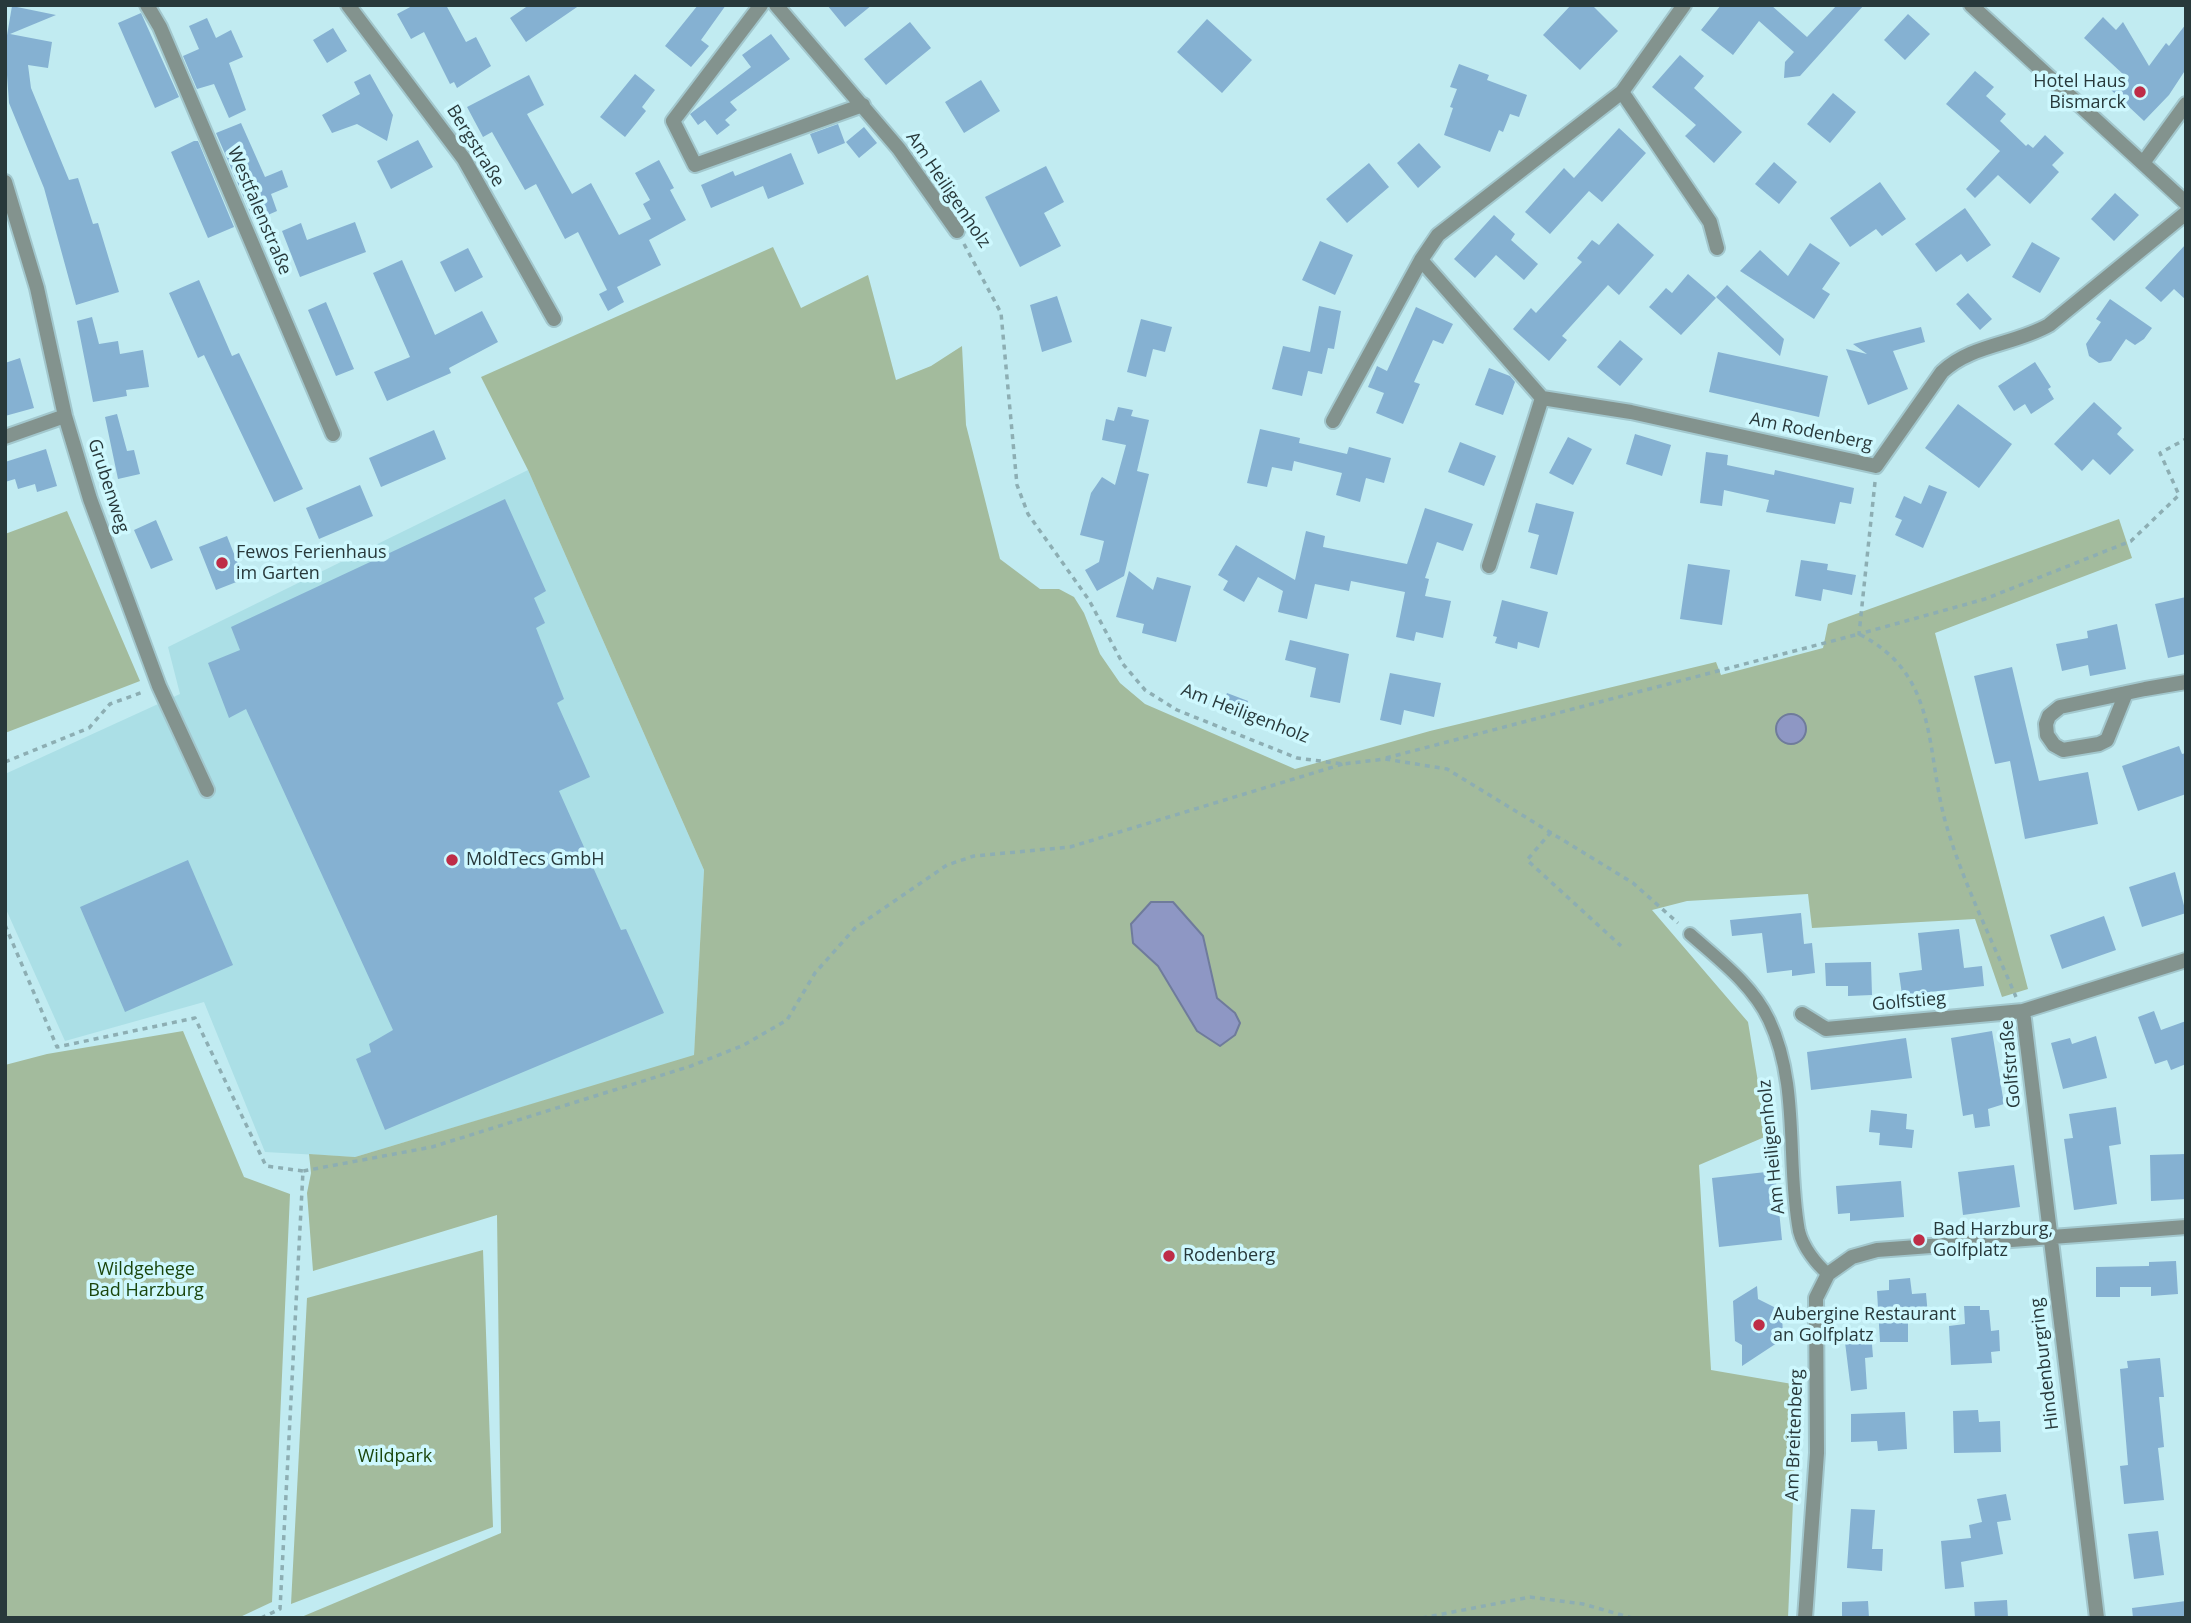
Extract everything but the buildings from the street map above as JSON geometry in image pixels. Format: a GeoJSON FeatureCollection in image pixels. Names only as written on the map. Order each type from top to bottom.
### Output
{"type":"FeatureCollection","features":[{"type":"Feature","properties":{"kind":"street","name":"Westfalenstraße"},"geometry":{"type":"LineString","coordinates":[[147,5],[160,27],[333,434]]}},
{"type":"Feature","properties":{"kind":"street","name":"Bergstraße"},"geometry":{"type":"LineString","coordinates":[[348,5],[434,115],[464,159],[554,319]]}},
{"type":"Feature","properties":{"kind":"street"},"geometry":{"type":"LineString","coordinates":[[761,5],[673,121],[695,166],[863,105]]}},
{"type":"Feature","properties":{"kind":"street","name":"Am Heiligenholz"},"geometry":{"type":"LineString","coordinates":[[776,5],[900,149],[957,231]]}},
{"type":"Feature","properties":{"kind":"street"},"geometry":{"type":"LineString","coordinates":[[1333,421],[1421,260],[1438,235],[1622,92],[1684,5]]}},
{"type":"Feature","properties":{"kind":"street"},"geometry":{"type":"LineString","coordinates":[[1971,5],[2186,203]]}},
{"type":"Feature","properties":{"kind":"street"},"geometry":{"type":"LineString","coordinates":[[1622,92],[1710,222],[1717,248]]}},
{"type":"Feature","properties":{"kind":"street"},"geometry":{"type":"LineString","coordinates":[[2143,163],[2186,104]]}},
{"type":"Feature","properties":{"kind":"street","name":"Grubenweg"},"geometry":{"type":"LineString","coordinates":[[5,182],[37,288],[65,416],[90,499],[159,686],[207,790]]}},
{"type":"Feature","properties":{"kind":"street","name":"Am Rodenberg"},"geometry":{"type":"LineString","coordinates":[[1542,398],[1631,412],[1876,467],[1942,372],[1954,362],[1970,353],[2033,334],[2049,325],[2186,213]]}},
{"type":"Feature","properties":{"kind":"street"},"geometry":{"type":"LineString","coordinates":[[1421,260],[1542,398],[1489,566]]}},
{"type":"Feature","properties":{"kind":"street"},"geometry":{"type":"LineString","coordinates":[[5,437],[65,416]]}},
{"type":"Feature","properties":{"kind":"street"},"geometry":{"type":"LineString","coordinates":[[2126,693],[2107,740],[2099,744],[2063,750],[2054,746],[2047,735],[2046,724],[2049,716],[2060,707],[2126,693],[2186,682]]}},
{"type":"Feature","properties":{"kind":"street","name":"Golfstraße"},"geometry":{"type":"LineString","coordinates":[[2050,1240],[2023,1012],[2186,960]]}},
{"type":"Feature","properties":{"kind":"street","name":"Golfstieg"},"geometry":{"type":"LineString","coordinates":[[1802,1014],[1826,1029],[2023,1012]]}},
{"type":"Feature","properties":{"kind":"street"},"geometry":{"type":"LineString","coordinates":[[1828,1274],[1852,1257],[1877,1250],[2050,1240],[2186,1227]]}},
{"type":"Feature","properties":{"kind":"street","name":"Hindenburgring"},"geometry":{"type":"LineString","coordinates":[[2050,1240],[2096,1618]]}},
{"type":"Feature","properties":{"kind":"street","name":"Am Breitenberg"},"geometry":{"type":"LineString","coordinates":[[1805,1618],[1817,1453],[1816,1298],[1828,1274]]}},
{"type":"Feature","properties":{"kind":"lane","name":"Am Heiligenholz"},"geometry":{"type":"LineString","coordinates":[[1690,934],[1746,984],[1769,1021],[1786,1082],[1800,1233],[1817,1265],[1828,1274]]}},
{"type":"Feature","properties":{"kind":"path","name":"Am Heiligenholz"},"geometry":{"type":"LineString","coordinates":[[957,231],[1001,313],[1017,485],[1028,514],[1089,600],[1123,664],[1145,690],[1177,710],[1297,758],[1343,764],[1385,759],[1447,769],[1633,883],[1690,934]]}},
{"type":"Feature","properties":{"kind":"path"},"geometry":{"type":"LineString","coordinates":[[1385,759],[1985,599],[2131,541],[2179,495],[2160,453],[2186,439]]}},
{"type":"Feature","properties":{"kind":"path"},"geometry":{"type":"LineString","coordinates":[[1859,634],[1876,467]]}},
{"type":"Feature","properties":{"kind":"path"},"geometry":{"type":"LineString","coordinates":[[1859,634],[1873,641],[1907,673],[1930,725],[1946,823],[2023,1012]]}},
{"type":"Feature","properties":{"kind":"path"},"geometry":{"type":"LineString","coordinates":[[5,762],[89,728],[110,704],[159,686]]}},
{"type":"Feature","properties":{"kind":"path"},"geometry":{"type":"LineString","coordinates":[[5,925],[57,1047],[195,1018],[266,1166],[303,1171],[432,1147],[691,1066],[744,1045],[788,1020],[815,973],[855,928],[947,865],[974,856],[1070,847],[1343,764]]}},
{"type":"Feature","properties":{"kind":"path"},"geometry":{"type":"LineString","coordinates":[[1551,832],[1527,860],[1621,946]]}},
{"type":"Feature","properties":{"kind":"path"},"geometry":{"type":"LineString","coordinates":[[261,1618],[280,1609],[303,1171]]}},
{"type":"Feature","properties":{"kind":"path"},"geometry":{"type":"LineString","coordinates":[[1422,1618],[1530,1597],[1583,1604],[1632,1618]]}},
{"type":"Feature","properties":{"kind":"shaded area","name":"MoldTecs GmbH"},"geometry":{"type":"Polygon","coordinates":[[[528,470],[704,870],[694,1056],[355,1157],[265,1152],[204,1002],[65,1041],[5,907],[5,774],[180,694],[168,647],[528,470]]]}},
{"type":"Feature","properties":{"kind":"shaded area"},"geometry":{"type":"Polygon","coordinates":[[[1791,714],[1801,719],[1806,729],[1801,739],[1791,744],[1781,739],[1776,729],[1781,719],[1791,714]]]}},
{"type":"Feature","properties":{"kind":"shaded area"},"geometry":{"type":"Polygon","coordinates":[[[1151,902],[1173,902],[1203,936],[1217,998],[1235,1013],[1240,1023],[1235,1035],[1220,1046],[1197,1031],[1158,966],[1133,943],[1131,924],[1151,902]]]}},
{"type":"Feature","properties":{"kind":"green space"},"geometry":{"type":"Polygon","coordinates":[[[773,247],[801,308],[868,275],[896,380],[931,366],[962,346],[966,425],[1000,559],[1040,589],[1059,589],[1074,597],[1084,613],[1100,654],[1120,683],[1145,704],[1295,769],[1430,731],[1716,662],[1721,675],[1823,648],[1828,624],[2119,519],[2132,558],[1935,633],[2028,989],[2002,997],[1975,919],[1812,928],[1808,894],[1687,901],[1652,910],[1748,1022],[1767,1136],[1699,1165],[1711,1370],[1798,1385],[1788,1618],[299,1618],[501,1533],[497,1215],[313,1271],[307,1193],[311,1173],[309,1154],[355,1157],[694,1055],[704,870],[528,470],[481,377],[773,247]]]}},
{"type":"Feature","properties":{"kind":"green space"},"geometry":{"type":"Polygon","coordinates":[[[67,511],[140,681],[5,733],[5,534],[67,511]]]}},
{"type":"Feature","properties":{"kind":"green space","name":"Wildgehege Bad Harzburg"},"geometry":{"type":"Polygon","coordinates":[[[183,1031],[244,1177],[290,1194],[272,1602],[238,1618],[5,1618],[5,1065],[47,1054],[183,1031]]]}},
{"type":"Feature","properties":{"kind":"green space","name":"Wildpark"},"geometry":{"type":"Polygon","coordinates":[[[483,1250],[493,1527],[291,1604],[307,1298],[483,1250]]]}},
{"type":"Feature","properties":{"kind":"place","name":"Hotel Haus Bismarck"},"geometry":{"type":"Point","coordinates":[2140,92]}},
{"type":"Feature","properties":{"kind":"place","name":"Fewos Ferienhaus im Garten"},"geometry":{"type":"Point","coordinates":[222,563]}},
{"type":"Feature","properties":{"kind":"place","name":"MoldTecs GmbH"},"geometry":{"type":"Point","coordinates":[452,860]}},
{"type":"Feature","properties":{"kind":"place","name":"Bad Harzburg, Golfplatz"},"geometry":{"type":"Point","coordinates":[1919,1240]}},
{"type":"Feature","properties":{"kind":"place","name":"Rodenberg"},"geometry":{"type":"Point","coordinates":[1169,1256]}},
{"type":"Feature","properties":{"kind":"place","name":"Aubergine Restaurant an Golfplatz"},"geometry":{"type":"Point","coordinates":[1759,1325]}}]}
